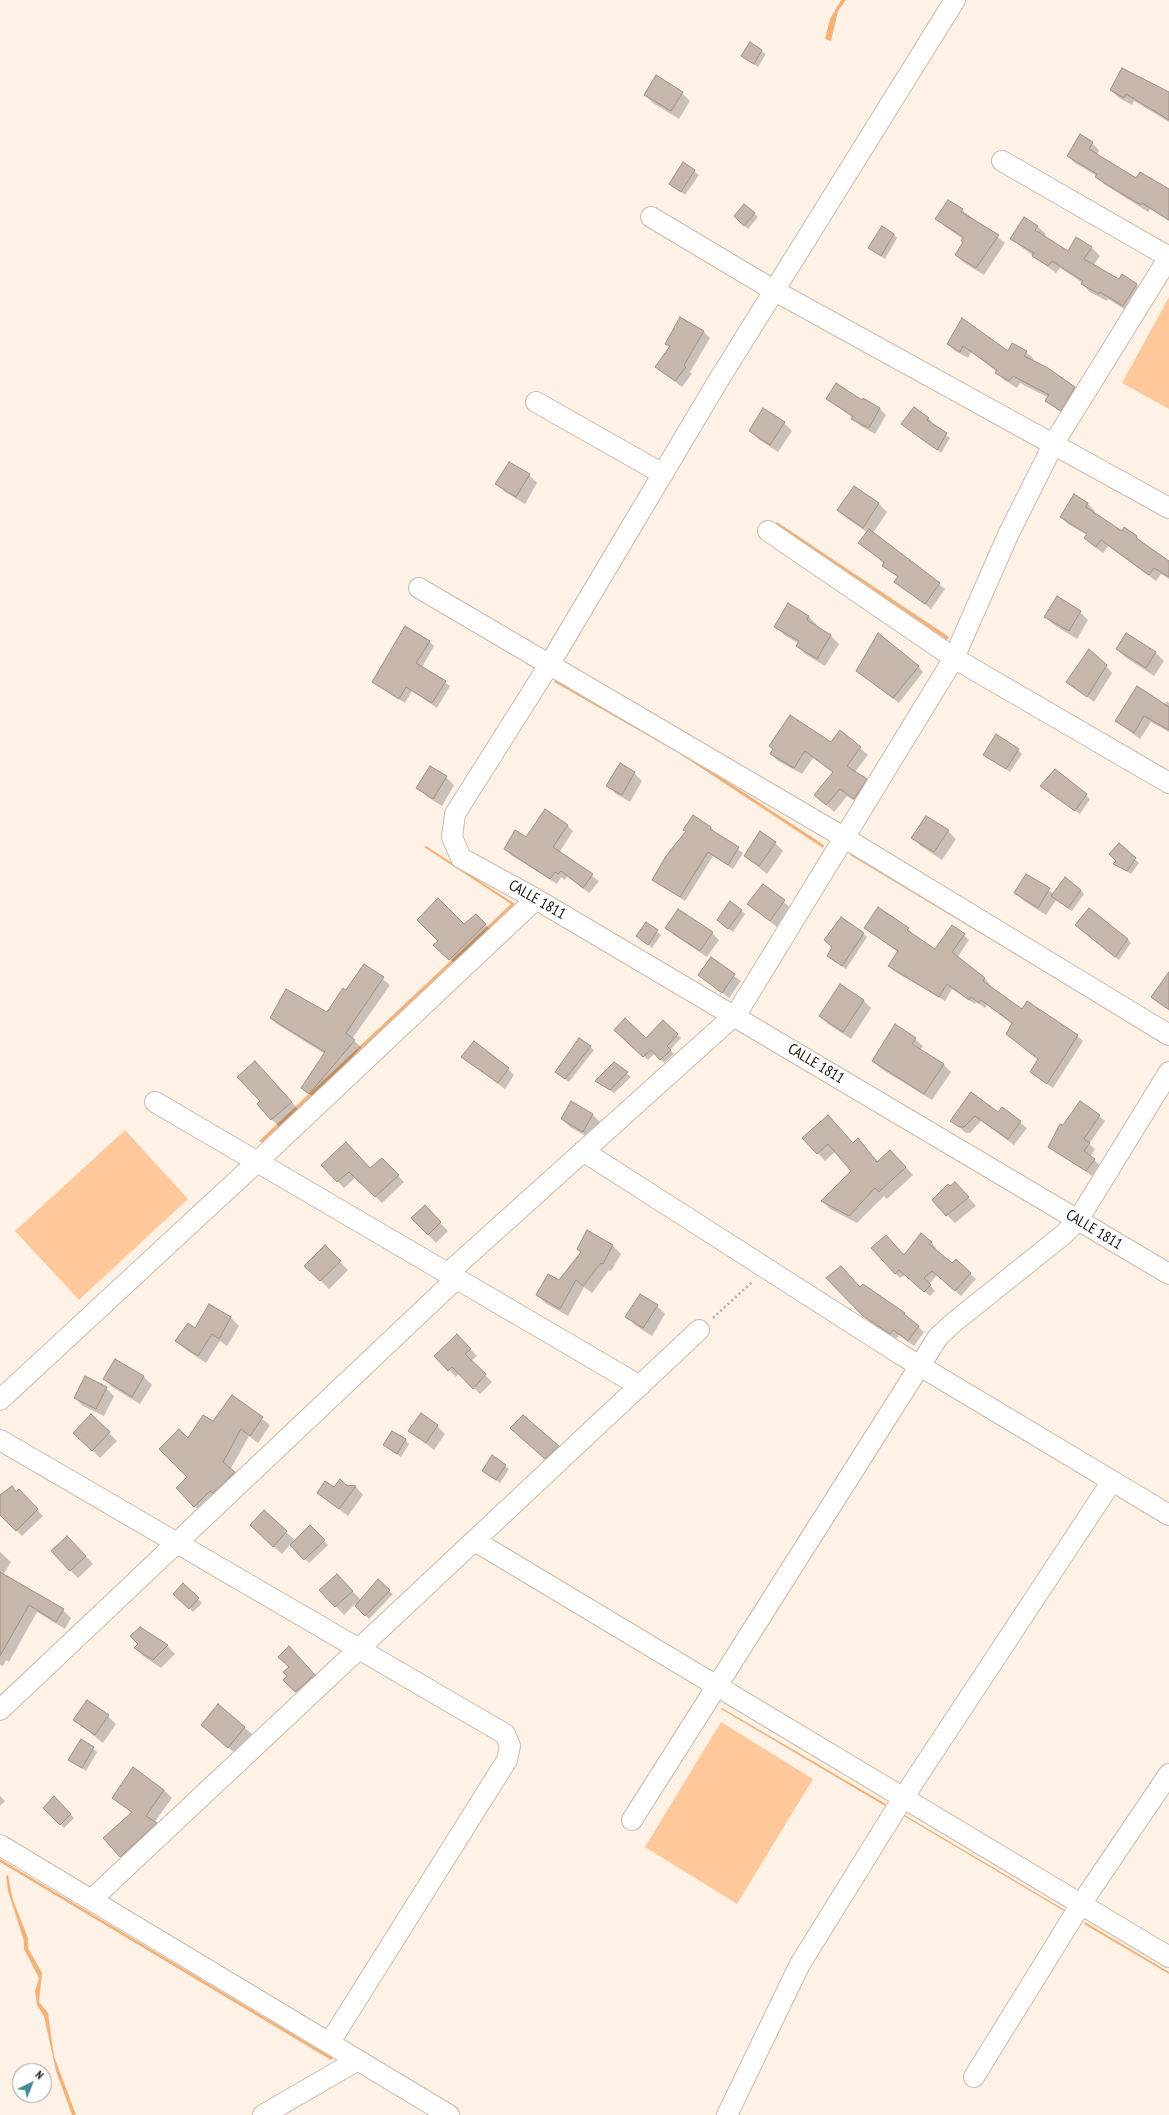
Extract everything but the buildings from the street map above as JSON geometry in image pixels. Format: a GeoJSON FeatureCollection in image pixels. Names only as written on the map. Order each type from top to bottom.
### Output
{"type":"FeatureCollection","features":[{"type":"Feature","properties":{"kind":"street"},"geometry":{"type":"LineString","coordinates":[[549,665],[663,474],[955,0]]}},
{"type":"Feature","properties":{"kind":"street"},"geometry":{"type":"LineString","coordinates":[[0,1710],[177,1543],[451,1276],[583,1151],[734,1016],[845,838],[954,658],[1008,535],[1054,443],[1169,257],[1002,161]]}},
{"type":"Feature","properties":{"kind":"street"},"geometry":{"type":"LineString","coordinates":[[651,217],[775,291],[1054,443],[1169,508]]}},
{"type":"Feature","properties":{"kind":"street"},"geometry":{"type":"LineString","coordinates":[[536,402],[663,474]]}},
{"type":"Feature","properties":{"kind":"street"},"geometry":{"type":"LineString","coordinates":[[768,531],[954,658],[1169,783]]}},
{"type":"Feature","properties":{"kind":"street"},"geometry":{"type":"LineString","coordinates":[[419,588],[845,838],[1169,1035]]}},
{"type":"Feature","properties":{"kind":"street","name":"CALLE 1811"},"geometry":{"type":"LineString","coordinates":[[549,665],[454,814],[452,837],[461,858],[536,899],[1169,1274]]}},
{"type":"Feature","properties":{"kind":"street"},"geometry":{"type":"LineString","coordinates":[[0,1400],[257,1162],[536,899]]}},
{"type":"Feature","properties":{"kind":"street"},"geometry":{"type":"LineString","coordinates":[[632,1820],[938,1337],[953,1323],[1063,1235],[1078,1220],[1169,1072]]}},
{"type":"Feature","properties":{"kind":"street"},"geometry":{"type":"LineString","coordinates":[[155,1102],[640,1386]]}},
{"type":"Feature","properties":{"kind":"street"},"geometry":{"type":"LineString","coordinates":[[583,1151],[920,1366],[1169,1514]]}},
{"type":"Feature","properties":{"kind":"street"},"geometry":{"type":"LineString","coordinates":[[91,1900],[699,1330]]}},
{"type":"Feature","properties":{"kind":"street"},"geometry":{"type":"LineString","coordinates":[[0,1440],[505,1734],[510,1746],[507,1760],[330,2042]]}},
{"type":"Feature","properties":{"kind":"street"},"geometry":{"type":"LineString","coordinates":[[727,2115],[800,1964],[903,1798],[1112,1481]]}},
{"type":"Feature","properties":{"kind":"street"},"geometry":{"type":"LineString","coordinates":[[474,1541],[1169,1957]]}},
{"type":"Feature","properties":{"kind":"street"},"geometry":{"type":"LineString","coordinates":[[974,2077],[1081,1904],[1169,1774]]}},
{"type":"Feature","properties":{"kind":"street"},"geometry":{"type":"LineString","coordinates":[[0,1846],[330,2042],[449,2115]]}},
{"type":"Feature","properties":{"kind":"street"},"geometry":{"type":"LineString","coordinates":[[263,2115],[358,2060]]}},
{"type":"Feature","properties":{"kind":"path"},"geometry":{"type":"LineString","coordinates":[[699,1330],[766,1269]]}},
{"type":"Feature","properties":{"kind":"shaded area"},"geometry":{"type":"Polygon","coordinates":[[[841,0],[846,0],[838,11],[831,41],[825,39],[830,19],[841,0]]]}},
{"type":"Feature","properties":{"kind":"shaded area"},"geometry":{"type":"Polygon","coordinates":[[[1169,297],[1169,409],[1122,383],[1169,297]]]}},
{"type":"Feature","properties":{"kind":"shaded area"},"geometry":{"type":"Polygon","coordinates":[[[777,522],[949,637],[947,640],[775,524],[777,522]]]}},
{"type":"Feature","properties":{"kind":"shaded area"},"geometry":{"type":"Polygon","coordinates":[[[555,680],[679,750],[824,845],[823,848],[677,752],[554,682],[555,680]]]}},
{"type":"Feature","properties":{"kind":"shaded area"},"geometry":{"type":"Polygon","coordinates":[[[426,846],[515,904],[262,1143],[259,1141],[511,904],[424,847],[426,846]]]}},
{"type":"Feature","properties":{"kind":"shaded area"},"geometry":{"type":"Polygon","coordinates":[[[851,853],[1082,994],[850,855],[851,853]]]}},
{"type":"Feature","properties":{"kind":"shaded area"},"geometry":{"type":"Polygon","coordinates":[[[125,1130],[188,1199],[79,1300],[15,1231],[125,1130]]]}},
{"type":"Feature","properties":{"kind":"shaded area"},"geometry":{"type":"Polygon","coordinates":[[[722,1708],[886,1804],[885,1806],[721,1709],[722,1708]]]}},
{"type":"Feature","properties":{"kind":"shaded area"},"geometry":{"type":"Polygon","coordinates":[[[721,1722],[813,1779],[737,1904],[645,1847],[721,1722]]]}},
{"type":"Feature","properties":{"kind":"shaded area"},"geometry":{"type":"Polygon","coordinates":[[[903,1814],[1065,1910],[1064,1911],[902,1815],[903,1814]]]}},
{"type":"Feature","properties":{"kind":"shaded area"},"geometry":{"type":"Polygon","coordinates":[[[0,1859],[333,2058],[331,2060],[0,1862],[0,1859]]]}},
{"type":"Feature","properties":{"kind":"shaded area"},"geometry":{"type":"Polygon","coordinates":[[[8,1875],[13,1900],[28,1938],[28,1948],[42,1973],[39,2002],[48,2013],[54,2056],[76,2115],[72,2115],[56,2071],[44,2016],[37,2005],[35,1991],[39,1978],[24,1949],[24,1941],[8,1891],[6,1876],[8,1875]]]}},
{"type":"Feature","properties":{"kind":"shaded area"},"geometry":{"type":"Polygon","coordinates":[[[1085,1922],[1169,1972],[1169,1974],[1084,1924],[1085,1922]]]}}]}
